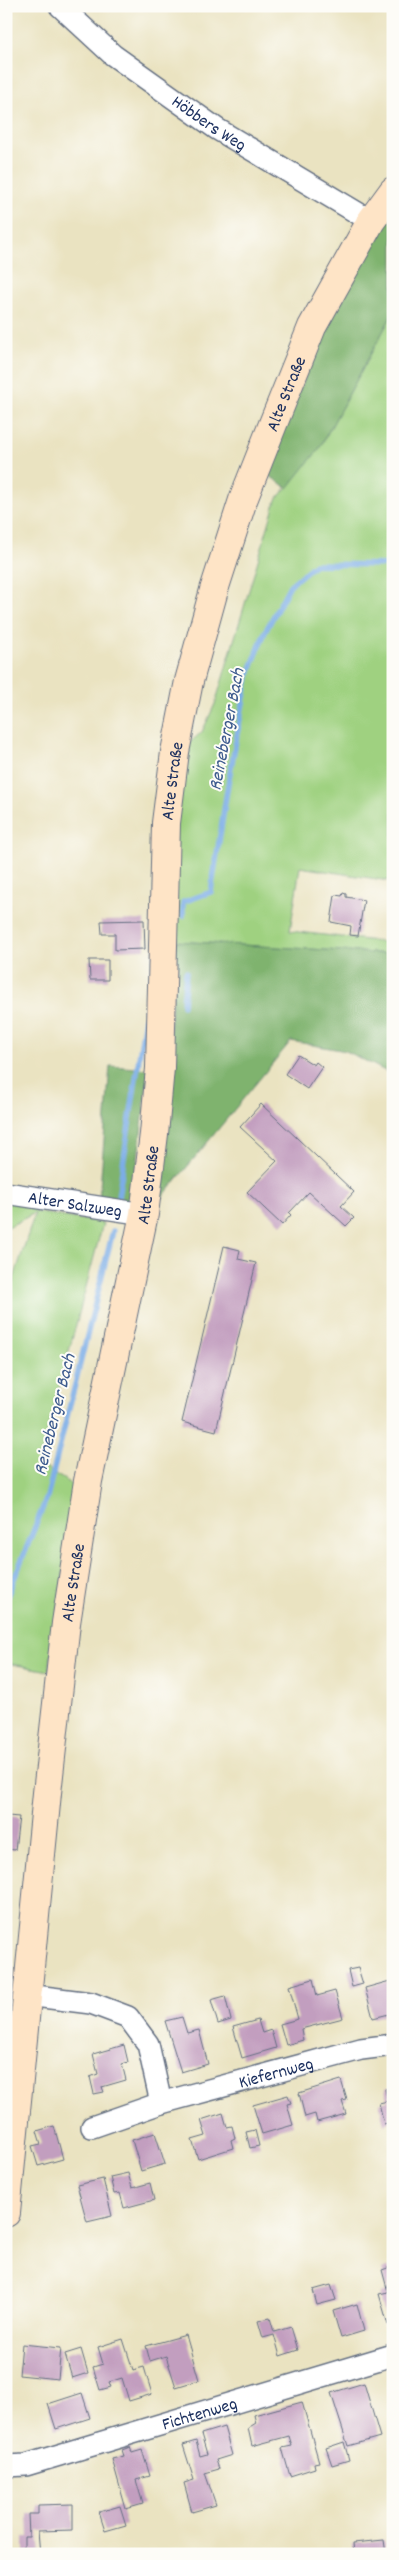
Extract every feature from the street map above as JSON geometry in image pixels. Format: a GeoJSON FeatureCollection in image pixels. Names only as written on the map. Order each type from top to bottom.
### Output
{"type":"FeatureCollection","features":[{"type":"Feature","properties":{"kind":"main road","name":"Alte Straße"},"geometry":{"type":"LineString","coordinates":[[6,2214],[49,1774],[79,1534],[97,1433],[144,1214],[160,1068],[166,823],[175,752],[189,681],[214,590],[244,500],[273,424],[312,327],[371,221],[393,191]]}},
{"type":"Feature","properties":{"kind":"street","name":"Höbbers Weg"},"geometry":{"type":"LineString","coordinates":[[60,6],[113,55],[217,129],[371,221]]}},
{"type":"Feature","properties":{"kind":"street","name":"Alter Salzweg"},"geometry":{"type":"LineString","coordinates":[[6,1193],[144,1214]]}},
{"type":"Feature","properties":{"kind":"street"},"geometry":{"type":"LineString","coordinates":[[27,1996],[90,2003],[128,2017],[148,2044],[161,2103]]}},
{"type":"Feature","properties":{"kind":"street","name":"Kiefernweg"},"geometry":{"type":"LineString","coordinates":[[92,2127],[161,2103],[361,2049],[393,2045]]}},
{"type":"Feature","properties":{"kind":"street","name":"Fichtenweg"},"geometry":{"type":"LineString","coordinates":[[6,2466],[26,2465],[393,2355]]}},
{"type":"Feature","properties":{"kind":"green space"},"geometry":{"type":"Polygon","coordinates":[[[393,210],[393,313],[319,449],[288,488],[265,473],[338,298],[393,210]]]}},
{"type":"Feature","properties":{"kind":"green space"},"geometry":{"type":"Polygon","coordinates":[[[393,313],[393,844],[389,881],[300,867],[290,931],[393,943],[393,954],[155,940],[189,743],[202,732],[215,704],[276,500],[319,449],[393,313]]]}},
{"type":"Feature","properties":{"kind":"green space"},"geometry":{"type":"Polygon","coordinates":[[[176,941],[393,954],[393,1075],[346,1051],[291,1041],[159,1201],[176,941]]]}},
{"type":"Feature","properties":{"kind":"green space"},"geometry":{"type":"Polygon","coordinates":[[[110,1066],[149,1069],[132,1205],[99,1200],[110,1066]]]}},
{"type":"Feature","properties":{"kind":"green space"},"geometry":{"type":"Polygon","coordinates":[[[6,1200],[36,1205],[36,1212],[103,1223],[39,1464],[76,1487],[49,1671],[6,1663],[6,1303],[35,1213],[6,1228],[6,1200]]]}},
{"type":"Feature","properties":{"kind":"building"},"geometry":{"type":"Polygon","coordinates":[[[343,893],[346,894],[346,897],[364,900],[358,936],[350,935],[351,926],[331,922],[335,895],[342,896],[343,893]]]}},
{"type":"Feature","properties":{"kind":"building"},"geometry":{"type":"Polygon","coordinates":[[[144,920],[145,949],[115,950],[115,934],[102,934],[101,921],[144,920]]]}},
{"type":"Feature","properties":{"kind":"building"},"geometry":{"type":"Polygon","coordinates":[[[89,960],[108,960],[108,980],[90,980],[89,960]]]}},
{"type":"Feature","properties":{"kind":"building"},"geometry":{"type":"Polygon","coordinates":[[[298,1055],[314,1065],[316,1062],[322,1067],[307,1089],[285,1074],[298,1055]]]}},
{"type":"Feature","properties":{"kind":"building"},"geometry":{"type":"Polygon","coordinates":[[[261,1104],[354,1192],[341,1206],[354,1218],[346,1226],[309,1192],[289,1213],[291,1215],[282,1225],[247,1192],[277,1161],[240,1127],[261,1104]]]}},
{"type":"Feature","properties":{"kind":"building"},"geometry":{"type":"Polygon","coordinates":[[[224,1246],[240,1250],[238,1259],[256,1263],[216,1431],[182,1422],[224,1246]]]}},
{"type":"Feature","properties":{"kind":"building"},"geometry":{"type":"Polygon","coordinates":[[[6,1811],[9,1811],[8,1816],[19,1817],[15,1850],[6,1849],[6,1811]]]}},
{"type":"Feature","properties":{"kind":"building"},"geometry":{"type":"Polygon","coordinates":[[[358,1968],[363,1984],[352,1987],[348,1970],[358,1968]]]}},
{"type":"Feature","properties":{"kind":"building"},"geometry":{"type":"Polygon","coordinates":[[[313,1979],[317,1996],[335,1991],[343,2018],[301,2029],[303,2040],[286,2045],[280,2024],[298,2019],[289,1986],[313,1979]]]}},
{"type":"Feature","properties":{"kind":"building"},"geometry":{"type":"Polygon","coordinates":[[[390,1981],[393,2013],[373,2018],[365,1988],[390,1981]]]}},
{"type":"Feature","properties":{"kind":"building"},"geometry":{"type":"Polygon","coordinates":[[[225,1996],[231,2020],[218,2024],[211,2000],[225,1996]]]}},
{"type":"Feature","properties":{"kind":"building"},"geometry":{"type":"Polygon","coordinates":[[[182,2017],[187,2033],[199,2030],[208,2064],[181,2072],[165,2021],[182,2017]]]}},
{"type":"Feature","properties":{"kind":"building"},"geometry":{"type":"Polygon","coordinates":[[[258,2020],[262,2033],[271,2030],[276,2048],[242,2058],[233,2027],[258,2020]]]}},
{"type":"Feature","properties":{"kind":"building"},"geometry":{"type":"Polygon","coordinates":[[[124,2045],[128,2062],[122,2064],[126,2080],[102,2087],[104,2092],[94,2094],[90,2077],[98,2074],[93,2054],[124,2045]]]}},
{"type":"Feature","properties":{"kind":"building"},"geometry":{"type":"Polygon","coordinates":[[[341,2080],[347,2100],[342,2101],[346,2114],[317,2122],[315,2114],[305,2117],[299,2093],[341,2080]]]}},
{"type":"Feature","properties":{"kind":"building"},"geometry":{"type":"Polygon","coordinates":[[[393,2087],[393,2121],[384,2124],[379,2103],[388,2101],[385,2089],[393,2087]]]}},
{"type":"Feature","properties":{"kind":"building"},"geometry":{"type":"Polygon","coordinates":[[[288,2095],[291,2103],[287,2104],[293,2125],[262,2134],[253,2105],[288,2095]]]}},
{"type":"Feature","properties":{"kind":"building"},"geometry":{"type":"Polygon","coordinates":[[[223,2113],[227,2127],[232,2126],[235,2138],[231,2140],[233,2148],[198,2159],[192,2140],[206,2136],[201,2120],[223,2113]]]}},
{"type":"Feature","properties":{"kind":"building"},"geometry":{"type":"Polygon","coordinates":[[[54,2126],[63,2159],[38,2166],[32,2146],[41,2144],[37,2131],[54,2126]]]}},
{"type":"Feature","properties":{"kind":"building"},"geometry":{"type":"Polygon","coordinates":[[[255,2130],[259,2146],[250,2148],[246,2132],[255,2130]]]}},
{"type":"Feature","properties":{"kind":"building"},"geometry":{"type":"Polygon","coordinates":[[[155,2133],[165,2164],[141,2171],[132,2140],[155,2133]]]}},
{"type":"Feature","properties":{"kind":"building"},"geometry":{"type":"Polygon","coordinates":[[[128,2173],[132,2188],[150,2183],[154,2200],[124,2208],[120,2193],[114,2194],[110,2177],[128,2173]]]}},
{"type":"Feature","properties":{"kind":"building"},"geometry":{"type":"Polygon","coordinates":[[[103,2179],[112,2216],[87,2222],[77,2185],[103,2179]]]}},
{"type":"Feature","properties":{"kind":"building"},"geometry":{"type":"Polygon","coordinates":[[[393,2266],[393,2324],[388,2325],[379,2294],[388,2292],[382,2270],[393,2266]]]}},
{"type":"Feature","properties":{"kind":"building"},"geometry":{"type":"Polygon","coordinates":[[[331,2285],[336,2300],[317,2305],[313,2290],[331,2285]]]}},
{"type":"Feature","properties":{"kind":"building"},"geometry":{"type":"Polygon","coordinates":[[[357,2304],[364,2331],[341,2338],[333,2311],[357,2304]]]}},
{"type":"Feature","properties":{"kind":"building"},"geometry":{"type":"Polygon","coordinates":[[[270,2318],[274,2332],[291,2327],[298,2350],[280,2356],[274,2335],[263,2338],[258,2321],[270,2318]]]}},
{"type":"Feature","properties":{"kind":"building"},"geometry":{"type":"Polygon","coordinates":[[[186,2335],[199,2380],[176,2387],[166,2356],[150,2361],[146,2346],[186,2335]]]}},
{"type":"Feature","properties":{"kind":"building"},"geometry":{"type":"Polygon","coordinates":[[[123,2339],[133,2370],[144,2367],[152,2394],[129,2401],[122,2378],[109,2382],[111,2387],[100,2390],[93,2367],[103,2364],[98,2347],[123,2339]]]}},
{"type":"Feature","properties":{"kind":"building"},"geometry":{"type":"Polygon","coordinates":[[[22,2344],[61,2348],[58,2379],[19,2375],[22,2344]]]}},
{"type":"Feature","properties":{"kind":"building"},"geometry":{"type":"Polygon","coordinates":[[[81,2349],[88,2373],[72,2378],[65,2354],[81,2349]]]}},
{"type":"Feature","properties":{"kind":"building"},"geometry":{"type":"Polygon","coordinates":[[[364,2383],[380,2437],[348,2446],[331,2393],[364,2383]]]}},
{"type":"Feature","properties":{"kind":"building"},"geometry":{"type":"Polygon","coordinates":[[[82,2393],[90,2418],[56,2429],[48,2404],[82,2393]]]}},
{"type":"Feature","properties":{"kind":"building"},"geometry":{"type":"Polygon","coordinates":[[[302,2402],[319,2462],[314,2463],[315,2468],[290,2476],[282,2448],[292,2446],[289,2436],[252,2446],[248,2428],[256,2423],[254,2415],[302,2402]]]}},
{"type":"Feature","properties":{"kind":"building"},"geometry":{"type":"Polygon","coordinates":[[[224,2427],[232,2455],[216,2460],[219,2469],[205,2473],[216,2505],[192,2512],[184,2483],[194,2480],[183,2445],[196,2441],[200,2456],[207,2454],[201,2434],[224,2427]]]}},
{"type":"Feature","properties":{"kind":"building"},"geometry":{"type":"Polygon","coordinates":[[[344,2442],[349,2460],[332,2465],[326,2448],[344,2442]]]}},
{"type":"Feature","properties":{"kind":"building"},"geometry":{"type":"Polygon","coordinates":[[[130,2447],[132,2453],[142,2450],[150,2476],[136,2480],[143,2504],[126,2509],[112,2459],[124,2456],[122,2450],[130,2447]]]}},
{"type":"Feature","properties":{"kind":"building"},"geometry":{"type":"Polygon","coordinates":[[[73,2504],[73,2530],[38,2531],[40,2554],[24,2554],[24,2537],[29,2537],[28,2514],[38,2514],[38,2505],[73,2504]]]}},
{"type":"Feature","properties":{"kind":"building"},"geometry":{"type":"Polygon","coordinates":[[[120,2506],[126,2525],[105,2531],[99,2512],[120,2506]]]}},
{"type":"Feature","properties":{"kind":"building"},"geometry":{"type":"Polygon","coordinates":[[[384,2540],[386,2554],[354,2554],[353,2543],[384,2540]]]}},
{"type":"Feature","properties":{"kind":"waterway","name":"Reineberger Bach"},"geometry":{"type":"LineString","coordinates":[[183,916],[183,902],[211,892],[248,676],[265,632],[290,585],[315,564],[393,565]]}},
{"type":"Feature","properties":{"kind":"waterway","name":"Reineberger Bach"},"geometry":{"type":"LineString","coordinates":[[183,1005],[186,972]]}},
{"type":"Feature","properties":{"kind":"waterway","name":"Reineberger Bach"},"geometry":{"type":"LineString","coordinates":[[118,1198],[147,1005]]}},
{"type":"Feature","properties":{"kind":"waterway","name":"Reineberger Bach"},"geometry":{"type":"LineString","coordinates":[[6,1599],[47,1497],[113,1231]]}}]}
